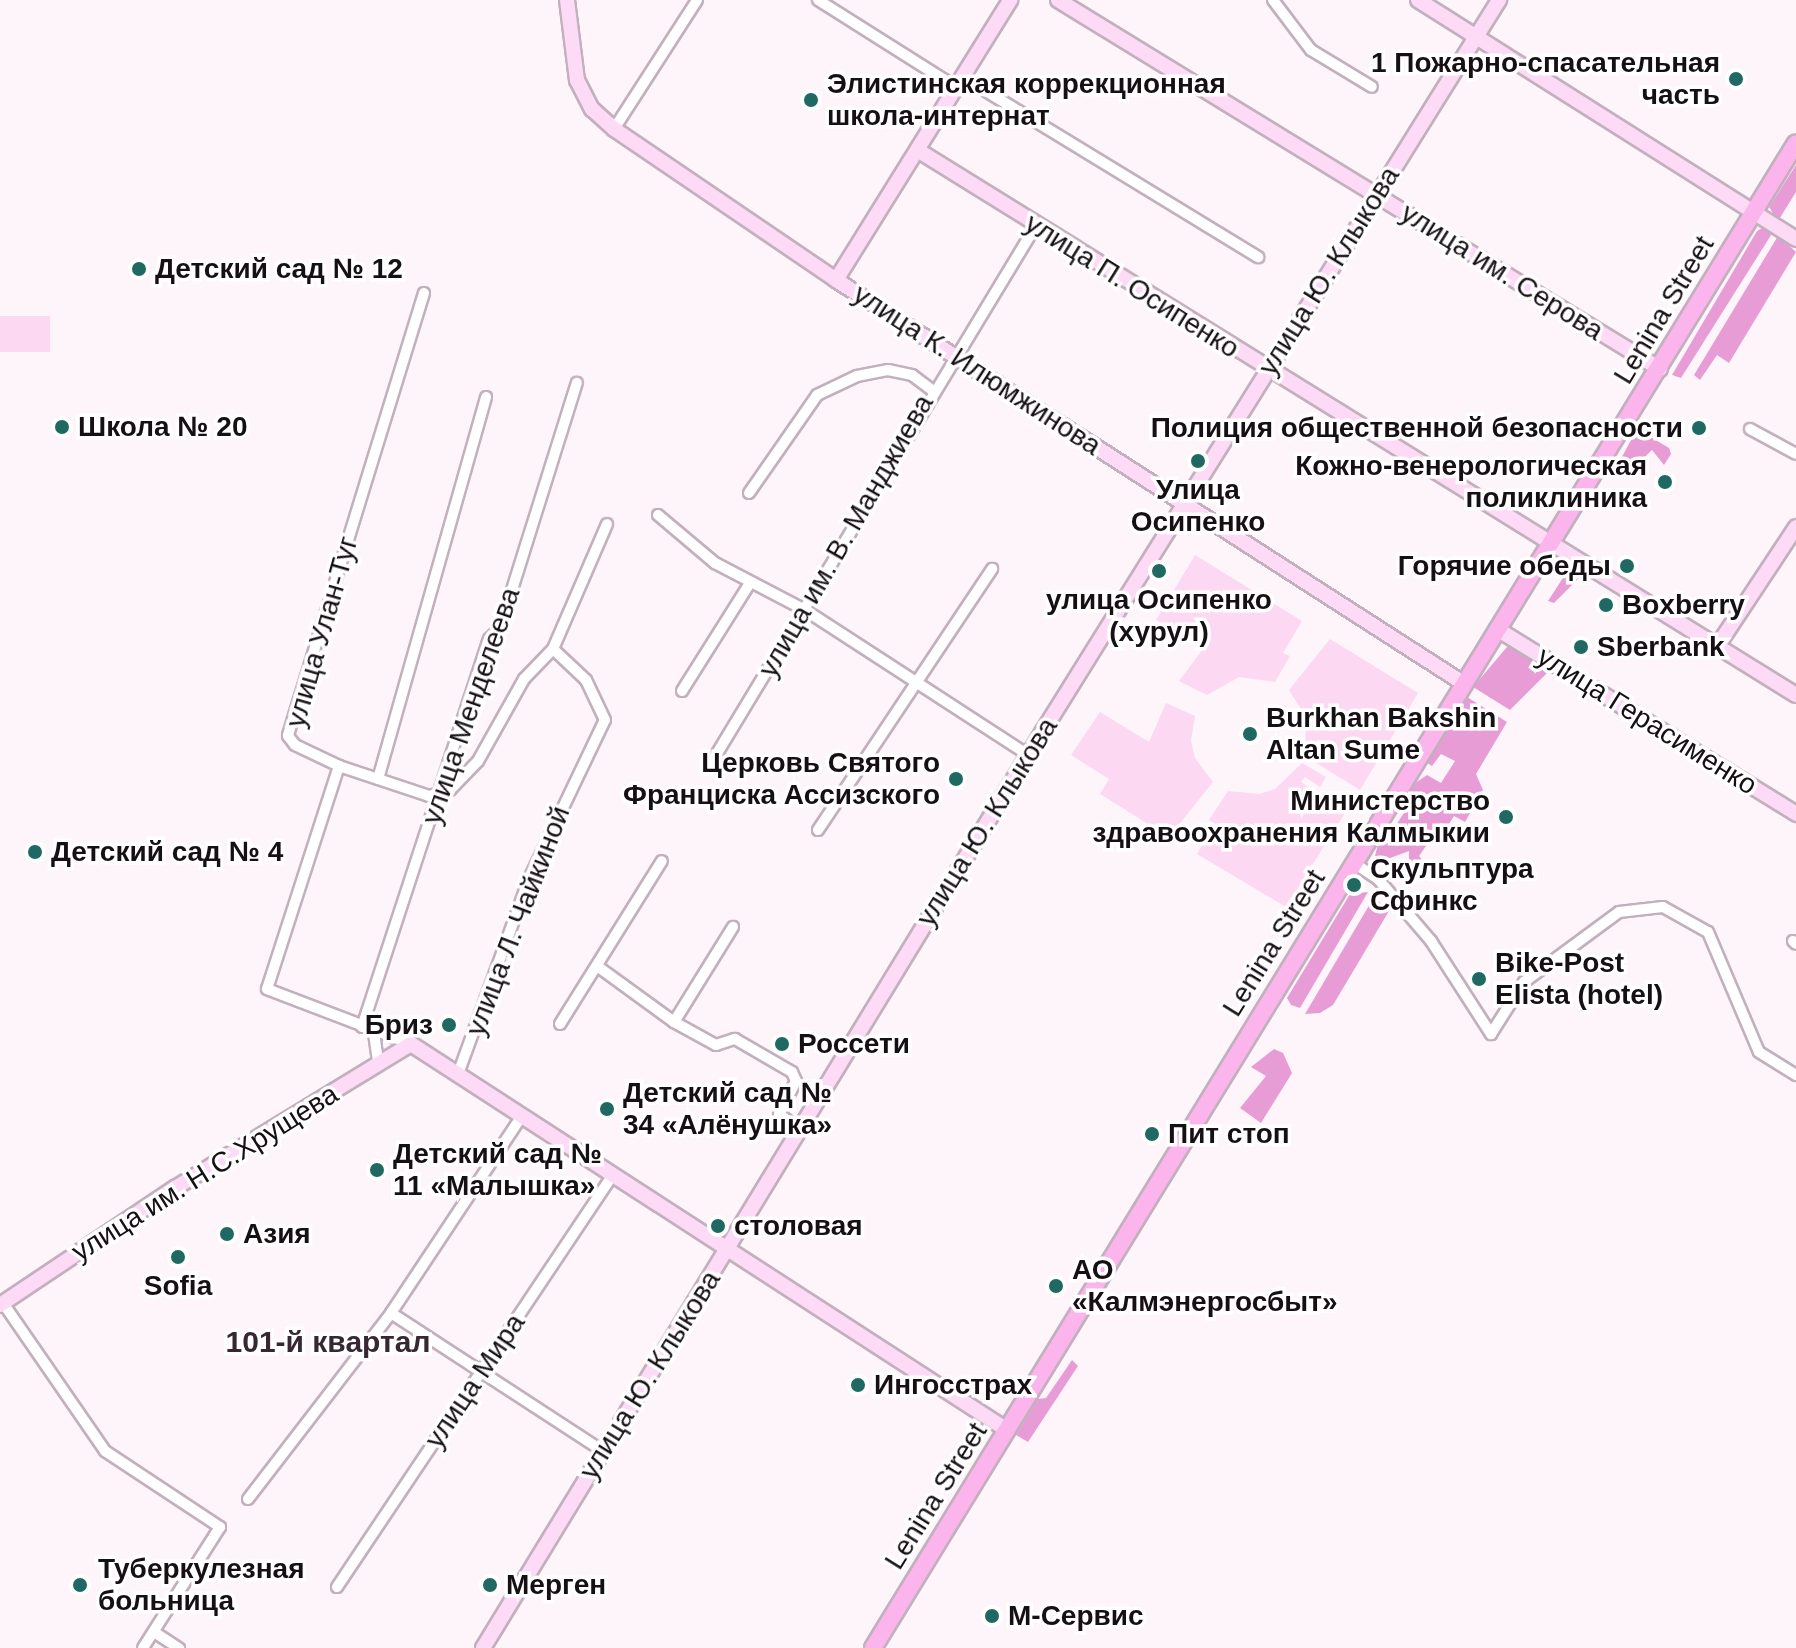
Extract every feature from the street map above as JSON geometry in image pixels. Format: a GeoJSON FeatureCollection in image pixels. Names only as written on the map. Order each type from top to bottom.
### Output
{"type":"FeatureCollection","features":[{"type":"Feature","properties":{"kind":"main road","name":"улица К. Илюмжинова"},"geometry":{"type":"LineString","coordinates":[[567,0],[577,80],[592,109],[614,129],[836,280],[956,354],[1463,683]]}},
{"type":"Feature","properties":{"kind":"main road"},"geometry":{"type":"LineString","coordinates":[[836,280],[919,151],[1010,0]]}},
{"type":"Feature","properties":{"kind":"main road","name":"улица им. Серова"},"geometry":{"type":"LineString","coordinates":[[1058,0],[1660,369]]}},
{"type":"Feature","properties":{"kind":"main road"},"geometry":{"type":"LineString","coordinates":[[1418,0],[1796,239]]}},
{"type":"Feature","properties":{"kind":"main road","name":"улица Ю. Клыкова"},"geometry":{"type":"LineString","coordinates":[[483,1648],[1028,755],[1499,0]]}},
{"type":"Feature","properties":{"kind":"main road","name":"Lenina Street"},"geometry":{"type":"LineString","coordinates":[[873,1648],[1796,143]]}},
{"type":"Feature","properties":{"kind":"main road","name":"улица П. Осипенко"},"geometry":{"type":"LineString","coordinates":[[919,151],[1035,227],[1796,695]]}},
{"type":"Feature","properties":{"kind":"main road"},"geometry":{"type":"LineString","coordinates":[[1716,648],[1796,527]]}},
{"type":"Feature","properties":{"kind":"main road","name":"улица Герасименко"},"geometry":{"type":"LineString","coordinates":[[1497,629],[1796,814]]}},
{"type":"Feature","properties":{"kind":"main road"},"geometry":{"type":"LineString","coordinates":[[411,1044],[1007,1430]]}},
{"type":"Feature","properties":{"kind":"main road","name":"улица им. Н.С.Хрущева"},"geometry":{"type":"LineString","coordinates":[[1,1304],[378,1062],[411,1044]]}},
{"type":"Feature","properties":{"kind":"street"},"geometry":{"type":"LineString","coordinates":[[614,129],[697,0]]}},
{"type":"Feature","properties":{"kind":"street"},"geometry":{"type":"LineString","coordinates":[[818,0],[1258,257]]}},
{"type":"Feature","properties":{"kind":"street"},"geometry":{"type":"LineString","coordinates":[[1273,0],[1311,50],[1372,87]]}},
{"type":"Feature","properties":{"kind":"street","name":"улица им. В. Манджиева"},"geometry":{"type":"LineString","coordinates":[[710,765],[805,610],[932,390],[1035,227]]}},
{"type":"Feature","properties":{"kind":"street","name":"улица Улан-Туг"},"geometry":{"type":"LineString","coordinates":[[339,766],[295,745],[288,736],[424,293]]}},
{"type":"Feature","properties":{"kind":"street"},"geometry":{"type":"LineString","coordinates":[[749,493],[817,395],[857,376],[888,370],[912,375],[932,390]]}},
{"type":"Feature","properties":{"kind":"street","name":"улица Менделеева"},"geometry":{"type":"LineString","coordinates":[[362,1027],[489,639],[500,628],[577,383]]}},
{"type":"Feature","properties":{"kind":"street"},"geometry":{"type":"LineString","coordinates":[[378,779],[486,397]]}},
{"type":"Feature","properties":{"kind":"street"},"geometry":{"type":"LineString","coordinates":[[1750,429],[1796,454]]}},
{"type":"Feature","properties":{"kind":"street"},"geometry":{"type":"LineString","coordinates":[[658,515],[715,563],[805,610],[1028,755]]}},
{"type":"Feature","properties":{"kind":"street"},"geometry":{"type":"LineString","coordinates":[[411,1044],[374,1033],[267,989],[339,766],[429,796],[439,794],[462,780],[478,761],[524,679],[553,649],[607,524]]}},
{"type":"Feature","properties":{"kind":"street"},"geometry":{"type":"LineString","coordinates":[[818,830],[912,682],[992,569]]}},
{"type":"Feature","properties":{"kind":"street"},"geometry":{"type":"LineString","coordinates":[[682,691],[750,583]]}},
{"type":"Feature","properties":{"kind":"street","name":"улица Л. Чайкиной"},"geometry":{"type":"LineString","coordinates":[[458,1074],[529,879],[605,720],[586,680],[553,649]]}},
{"type":"Feature","properties":{"kind":"street"},"geometry":{"type":"LineString","coordinates":[[560,1024],[662,861]]}},
{"type":"Feature","properties":{"kind":"street"},"geometry":{"type":"LineString","coordinates":[[1354,863],[1378,879],[1431,941],[1491,1034],[1524,982],[1619,912],[1663,907],[1708,932],[1759,1052],[1796,1075]]}},
{"type":"Feature","properties":{"kind":"street"},"geometry":{"type":"LineString","coordinates":[[674,1022],[733,927]]}},
{"type":"Feature","properties":{"kind":"street"},"geometry":{"type":"LineString","coordinates":[[597,966],[674,1022],[716,1045],[735,1039],[792,1072],[796,1081],[779,1114],[800,1130]]}},
{"type":"Feature","properties":{"kind":"street"},"geometry":{"type":"LineString","coordinates":[[374,1033],[378,1062]]}},
{"type":"Feature","properties":{"kind":"street"},"geometry":{"type":"LineString","coordinates":[[248,1499],[391,1313],[522,1116]]}},
{"type":"Feature","properties":{"kind":"street","name":"улица Мира"},"geometry":{"type":"LineString","coordinates":[[337,1587],[613,1175]]}},
{"type":"Feature","properties":{"kind":"street"},"geometry":{"type":"LineString","coordinates":[[1,1304],[105,1451],[220,1527],[143,1648]]}},
{"type":"Feature","properties":{"kind":"street"},"geometry":{"type":"LineString","coordinates":[[391,1313],[603,1451]]}},
{"type":"Feature","properties":{"kind":"street"},"geometry":{"type":"LineString","coordinates":[[154,1632],[179,1648]]}},
{"type":"Feature","properties":{"kind":"shaded area"},"geometry":{"type":"Polygon","coordinates":[[[1796,165],[1796,192],[1778,221],[1769,207],[1796,165]]]}},
{"type":"Feature","properties":{"kind":"shaded area"},"geometry":{"type":"Polygon","coordinates":[[[1764,227],[1773,232],[1681,378],[1672,375],[1757,231],[1764,227]]]}},
{"type":"Feature","properties":{"kind":"shaded area"},"geometry":{"type":"Polygon","coordinates":[[[1778,236],[1796,252],[1729,363],[1717,355],[1700,380],[1694,375],[1778,236]]]}},
{"type":"Feature","properties":{"kind":"shaded area"},"geometry":{"type":"Polygon","coordinates":[[[0,316],[50,316],[50,352],[0,352],[0,316]]]}},
{"type":"Feature","properties":{"kind":"shaded area"},"geometry":{"type":"Polygon","coordinates":[[[1637,429],[1669,448],[1671,454],[1664,465],[1652,450],[1628,473],[1617,466],[1637,429]]]}},
{"type":"Feature","properties":{"kind":"shaded area"},"geometry":{"type":"Polygon","coordinates":[[[1195,555],[1302,621],[1283,653],[1290,656],[1275,682],[1239,677],[1207,695],[1179,681],[1203,649],[1156,620],[1195,555]]]}},
{"type":"Feature","properties":{"kind":"shaded area"},"geometry":{"type":"Polygon","coordinates":[[[1568,570],[1581,576],[1554,603],[1548,601],[1568,570]]]}},
{"type":"Feature","properties":{"kind":"shaded area"},"geometry":{"type":"Polygon","coordinates":[[[1330,639],[1418,693],[1360,790],[1305,756],[1306,717],[1289,690],[1330,639]]]}},
{"type":"Feature","properties":{"kind":"shaded area"},"geometry":{"type":"Polygon","coordinates":[[[1507,647],[1521,650],[1551,669],[1510,710],[1473,687],[1507,647]]]}},
{"type":"Feature","properties":{"kind":"shaded area"},"geometry":{"type":"Polygon","coordinates":[[[1467,697],[1507,722],[1476,774],[1483,790],[1465,822],[1454,816],[1440,839],[1433,836],[1419,856],[1427,866],[1409,879],[1409,851],[1382,861],[1375,856],[1379,840],[1387,839],[1411,802],[1407,794],[1415,783],[1427,775],[1441,783],[1455,761],[1441,754],[1432,766],[1427,763],[1467,697]]]}},
{"type":"Feature","properties":{"kind":"shaded area"},"geometry":{"type":"Polygon","coordinates":[[[1166,703],[1195,716],[1191,741],[1195,758],[1213,782],[1169,837],[1100,794],[1109,779],[1071,755],[1100,712],[1149,742],[1166,703]]]}},
{"type":"Feature","properties":{"kind":"shaded area"},"geometry":{"type":"Polygon","coordinates":[[[1302,763],[1326,777],[1320,787],[1305,777],[1301,782],[1345,813],[1286,907],[1197,854],[1216,824],[1209,820],[1228,791],[1259,794],[1275,789],[1302,763]]]}},
{"type":"Feature","properties":{"kind":"shaded area"},"geometry":{"type":"Polygon","coordinates":[[[1368,892],[1300,1008],[1291,1005],[1287,998],[1350,894],[1368,892]]]}},
{"type":"Feature","properties":{"kind":"shaded area"},"geometry":{"type":"Polygon","coordinates":[[[1374,897],[1389,911],[1333,1005],[1320,1013],[1305,1014],[1374,897]]]}},
{"type":"Feature","properties":{"kind":"shaded area"},"geometry":{"type":"Polygon","coordinates":[[[1274,1049],[1283,1053],[1292,1073],[1261,1123],[1240,1108],[1266,1076],[1251,1067],[1274,1049]]]}},
{"type":"Feature","properties":{"kind":"shaded area"},"geometry":{"type":"Polygon","coordinates":[[[1072,1360],[1078,1366],[1028,1442],[1016,1435],[1038,1399],[1046,1398],[1072,1360]]]}},
{"type":"Feature","properties":{"kind":"place","name":"1 Пожарно-спасательная часть"},"geometry":{"type":"Point","coordinates":[1736,79]}},
{"type":"Feature","properties":{"kind":"place","name":"Элистинская коррекционная школа-интернат"},"geometry":{"type":"Point","coordinates":[811,100]}},
{"type":"Feature","properties":{"kind":"place","name":"Детский сад № 12"},"geometry":{"type":"Point","coordinates":[139,269]}},
{"type":"Feature","properties":{"kind":"place","name":"Школа № 20"},"geometry":{"type":"Point","coordinates":[62,427]}},
{"type":"Feature","properties":{"kind":"place","name":"Полиция общественной безопасности"},"geometry":{"type":"Point","coordinates":[1699,428]}},
{"type":"Feature","properties":{"kind":"place","name":"Улица Осипенко"},"geometry":{"type":"Point","coordinates":[1198,461]}},
{"type":"Feature","properties":{"kind":"place","name":"Кожно-венерологическая поликлиника"},"geometry":{"type":"Point","coordinates":[1665,482]}},
{"type":"Feature","properties":{"kind":"place","name":"Горячие обеды"},"geometry":{"type":"Point","coordinates":[1627,566]}},
{"type":"Feature","properties":{"kind":"place","name":"улица Осипенко (хурул)"},"geometry":{"type":"Point","coordinates":[1159,571]}},
{"type":"Feature","properties":{"kind":"place","name":"Boxberry"},"geometry":{"type":"Point","coordinates":[1606,605]}},
{"type":"Feature","properties":{"kind":"place","name":"Sberbank"},"geometry":{"type":"Point","coordinates":[1581,647]}},
{"type":"Feature","properties":{"kind":"place","name":"Burkhan Bakshin Altan Sume"},"geometry":{"type":"Point","coordinates":[1250,734]}},
{"type":"Feature","properties":{"kind":"place","name":"Церковь Святого Франциска Ассизского"},"geometry":{"type":"Point","coordinates":[956,779]}},
{"type":"Feature","properties":{"kind":"place","name":"Министерство здравоохранения Калмыкии"},"geometry":{"type":"Point","coordinates":[1506,817]}},
{"type":"Feature","properties":{"kind":"place","name":"Детский сад № 4"},"geometry":{"type":"Point","coordinates":[35,852]}},
{"type":"Feature","properties":{"kind":"place","name":"Скульптура Сфинкс"},"geometry":{"type":"Point","coordinates":[1354,885]}},
{"type":"Feature","properties":{"kind":"place","name":"Bike-Post Elista (hotel)"},"geometry":{"type":"Point","coordinates":[1479,979]}},
{"type":"Feature","properties":{"kind":"place","name":"Бриз"},"geometry":{"type":"Point","coordinates":[449,1025]}},
{"type":"Feature","properties":{"kind":"place","name":"Россети"},"geometry":{"type":"Point","coordinates":[782,1044]}},
{"type":"Feature","properties":{"kind":"place","name":"Детский сад № 34 «Алёнушка»"},"geometry":{"type":"Point","coordinates":[607,1109]}},
{"type":"Feature","properties":{"kind":"place","name":"Пит стоп"},"geometry":{"type":"Point","coordinates":[1152,1134]}},
{"type":"Feature","properties":{"kind":"place","name":"Детский сад № 11 «Малышка»"},"geometry":{"type":"Point","coordinates":[377,1170]}},
{"type":"Feature","properties":{"kind":"place","name":"столовая"},"geometry":{"type":"Point","coordinates":[718,1226]}},
{"type":"Feature","properties":{"kind":"place","name":"Азия"},"geometry":{"type":"Point","coordinates":[227,1234]}},
{"type":"Feature","properties":{"kind":"place","name":"Sofia"},"geometry":{"type":"Point","coordinates":[178,1257]}},
{"type":"Feature","properties":{"kind":"place","name":"АО «Калмэнергосбыт»"},"geometry":{"type":"Point","coordinates":[1056,1286]}},
{"type":"Feature","properties":{"kind":"place","name":"Ингосстрах"},"geometry":{"type":"Point","coordinates":[858,1385]}},
{"type":"Feature","properties":{"kind":"place","name":"Туберкулезная больница"},"geometry":{"type":"Point","coordinates":[80,1585]}},
{"type":"Feature","properties":{"kind":"place","name":"Мерген"},"geometry":{"type":"Point","coordinates":[490,1585]}},
{"type":"Feature","properties":{"kind":"place","name":"М-Сервис"},"geometry":{"type":"Point","coordinates":[992,1616]}},
{"type":"Feature","properties":{"kind":"district","name":"101-й квартал"},"geometry":{"type":"Point","coordinates":[328,1342]}}]}
